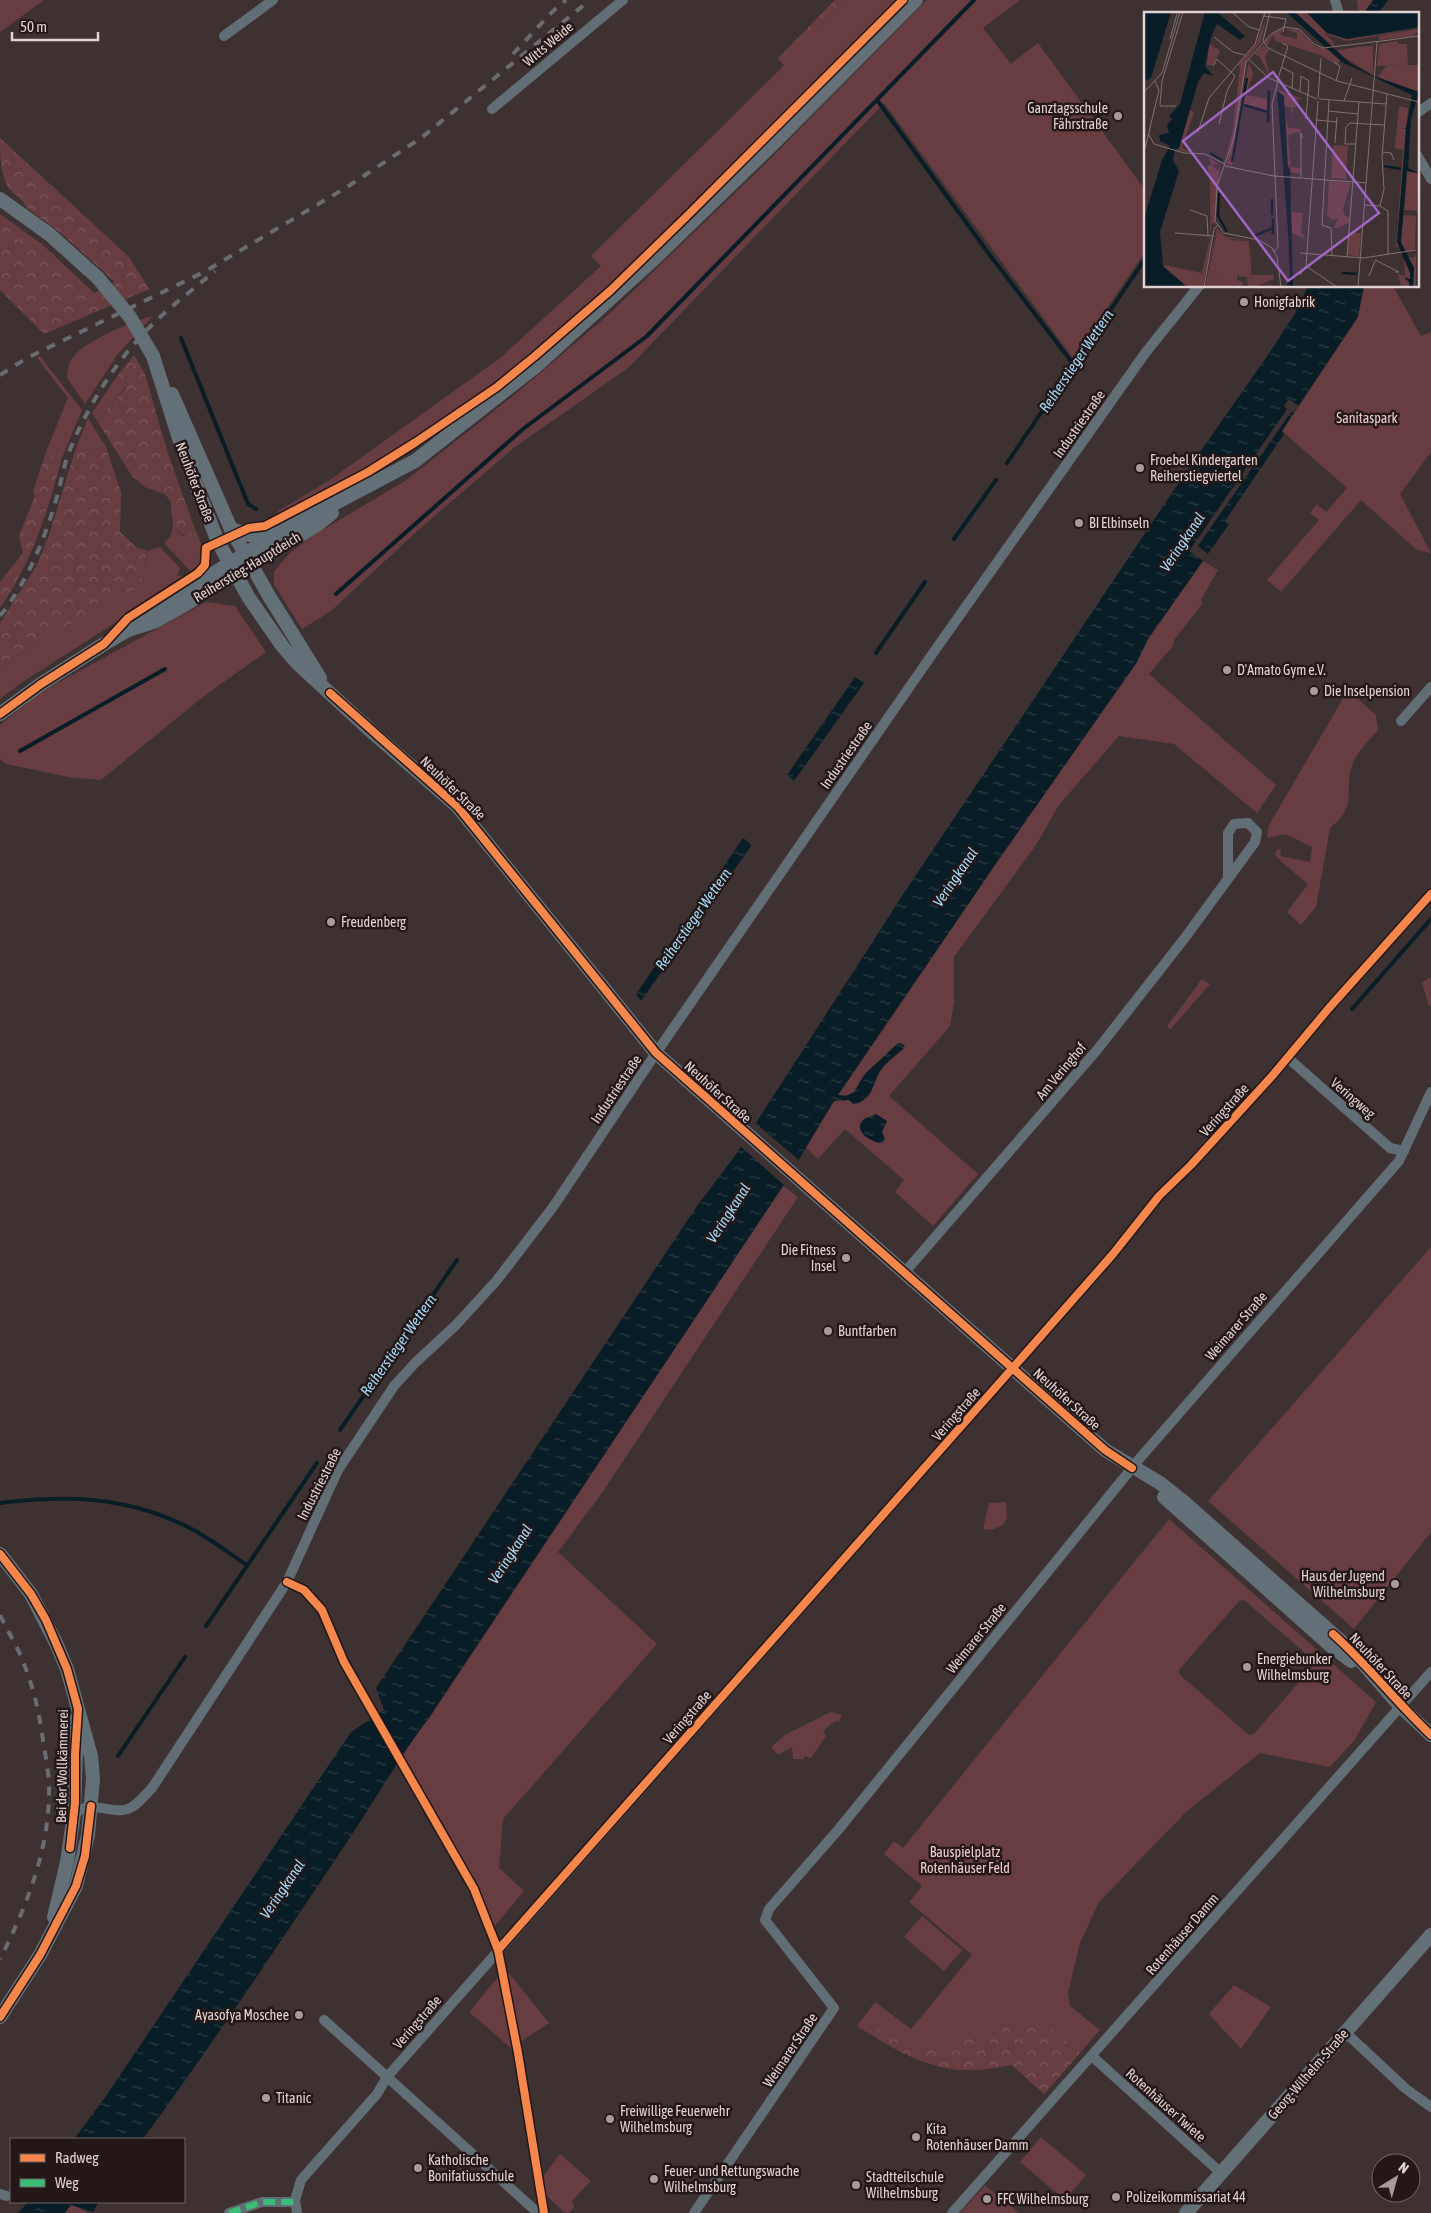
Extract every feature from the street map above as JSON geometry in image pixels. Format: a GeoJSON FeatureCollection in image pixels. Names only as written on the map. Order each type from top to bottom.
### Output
{"type":"FeatureCollection","features":[{"type":"Feature","properties":{"kind":"main road","name":"Reiherstieg-Hauptdeich"},"geometry":{"type":"LineString","coordinates":[[248,559],[277,534],[415,461],[536,367],[655,258],[776,142],[916,0]]}},
{"type":"Feature","properties":{"kind":"main road","name":"Neuhöfer Straße"},"geometry":{"type":"LineString","coordinates":[[0,199],[44,229],[98,278],[130,317],[166,380],[194,448],[231,529],[283,621],[330,693]]}},
{"type":"Feature","properties":{"kind":"main road","name":"Neuhöfer Straße"},"geometry":{"type":"LineString","coordinates":[[153,356],[183,451],[232,569],[283,647],[330,693],[458,807],[656,1053],[1105,1450],[1132,1468],[1331,1646],[1374,1676],[1400,1706],[1431,1735]]}},
{"type":"Feature","properties":{"kind":"main road","name":"Reiherstieg-Hauptdeich"},"geometry":{"type":"LineString","coordinates":[[0,714],[41,684],[128,630],[156,621],[248,559],[317,525],[359,491]]}},
{"type":"Feature","properties":{"kind":"main road"},"geometry":{"type":"LineString","coordinates":[[231,529],[250,535],[277,534]]}},
{"type":"Feature","properties":{"kind":"main road","name":"Bei der Wollkämmerei"},"geometry":{"type":"LineString","coordinates":[[0,1554],[31,1594],[46,1620],[66,1669],[91,1756],[91,1806],[84,1856],[76,1886],[49,1940],[0,2017]]}},
{"type":"Feature","properties":{"kind":"main road","name":"Bei der Wollkämmerei"},"geometry":{"type":"LineString","coordinates":[[49,1940],[67,1862],[74,1814],[78,1709]]}},
{"type":"Feature","properties":{"kind":"main road","name":"Georg-Wilhelm-Straße"},"geometry":{"type":"LineString","coordinates":[[1186,2213],[1431,1936]]}},
{"type":"Feature","properties":{"kind":"street"},"geometry":{"type":"LineString","coordinates":[[224,36],[273,0]]}},
{"type":"Feature","properties":{"kind":"street","name":"Witts Weide"},"geometry":{"type":"LineString","coordinates":[[492,109],[623,0]]}},
{"type":"Feature","properties":{"kind":"street"},"geometry":{"type":"LineString","coordinates":[[1418,112],[1431,103]]}},
{"type":"Feature","properties":{"kind":"street"},"geometry":{"type":"LineString","coordinates":[[1418,157],[1431,178]]}},
{"type":"Feature","properties":{"kind":"street","name":"Industriestraße"},"geometry":{"type":"LineString","coordinates":[[91,1806],[125,1809],[132,1807],[152,1788],[287,1582],[338,1470],[394,1386],[415,1363],[456,1325],[501,1275],[553,1207],[656,1053],[933,653],[1146,352],[1197,288]]}},
{"type":"Feature","properties":{"kind":"street"},"geometry":{"type":"LineString","coordinates":[[1401,721],[1431,687]]}},
{"type":"Feature","properties":{"kind":"street","name":"Am Veringhof"},"geometry":{"type":"LineString","coordinates":[[905,1272],[1092,1057],[1184,939],[1255,842],[1257,832],[1248,823],[1234,824],[1228,833],[1228,878]]}},
{"type":"Feature","properties":{"kind":"street","name":"Veringstraße"},"geometry":{"type":"LineString","coordinates":[[230,2213],[262,2202],[296,2208],[301,2180],[376,2094],[387,2077],[1112,1254],[1158,1196],[1191,1165],[1288,1058],[1333,1003],[1431,894]]}},
{"type":"Feature","properties":{"kind":"street","name":"Veringweg"},"geometry":{"type":"LineString","coordinates":[[1288,1058],[1390,1148],[1404,1151]]}},
{"type":"Feature","properties":{"kind":"street","name":"Weimarer Straße"},"geometry":{"type":"LineString","coordinates":[[694,2213],[834,2008],[765,1920],[768,1909],[838,1830],[1132,1468],[1393,1167],[1426,1113],[1431,1092]]}},
{"type":"Feature","properties":{"kind":"street","name":"Rotenhäuser Damm"},"geometry":{"type":"LineString","coordinates":[[952,2213],[1093,2057],[1431,1672]]}},
{"type":"Feature","properties":{"kind":"street"},"geometry":{"type":"LineString","coordinates":[[74,1814],[84,1807],[91,1806]]}},
{"type":"Feature","properties":{"kind":"street"},"geometry":{"type":"LineString","coordinates":[[324,2020],[538,2213]]}},
{"type":"Feature","properties":{"kind":"street"},"geometry":{"type":"LineString","coordinates":[[1345,2032],[1406,2088],[1431,2107]]}},
{"type":"Feature","properties":{"kind":"street","name":"Rotenhäuser Twiete"},"geometry":{"type":"LineString","coordinates":[[1093,2057],[1221,2173]]}},
{"type":"Feature","properties":{"kind":"green space"},"geometry":{"type":"Polygon","coordinates":[[[0,0],[44,0],[0,32],[0,0]]]}},
{"type":"Feature","properties":{"kind":"green space"},"geometry":{"type":"Polygon","coordinates":[[[835,0],[850,0],[784,66],[778,58],[835,0]]]}},
{"type":"Feature","properties":{"kind":"green space"},"geometry":{"type":"Polygon","coordinates":[[[850,0],[899,0],[736,165],[555,338],[477,399],[422,436],[365,470],[277,517],[276,514],[280,510],[330,480],[500,358],[601,266],[591,256],[850,0]]]}},
{"type":"Feature","properties":{"kind":"green space"},"geometry":{"type":"Polygon","coordinates":[[[927,0],[1020,0],[983,28],[1011,64],[1038,43],[1144,189],[1144,253],[1073,358],[884,103],[628,368],[515,447],[415,533],[331,611],[302,629],[274,585],[274,571],[289,554],[309,538],[405,481],[513,396],[608,315],[766,163],[927,0]]]}},
{"type":"Feature","properties":{"kind":"green space"},"geometry":{"type":"Polygon","coordinates":[[[1357,0],[1373,0],[1364,12],[1359,12],[1357,0]]]}},
{"type":"Feature","properties":{"kind":"green space"},"geometry":{"type":"Polygon","coordinates":[[[0,138],[129,257],[149,289],[44,334],[0,290],[0,214],[43,245],[94,293],[115,282],[62,234],[26,207],[10,190],[5,182],[2,170],[0,138]]]}},
{"type":"Feature","properties":{"kind":"green space","name":"Sanitaspark"},"geometry":{"type":"Polygon","coordinates":[[[1364,288],[1394,288],[1421,336],[1431,332],[1431,452],[1400,494],[1431,553],[1417,550],[1361,500],[1281,592],[1267,580],[1319,520],[1310,513],[1317,504],[1326,512],[1347,488],[1282,431],[1357,317],[1364,288]]]}},
{"type":"Feature","properties":{"kind":"green space"},"geometry":{"type":"Polygon","coordinates":[[[153,316],[117,355],[85,404],[67,378],[67,372],[74,356],[89,344],[111,332],[153,316]]]}},
{"type":"Feature","properties":{"kind":"green space"},"geometry":{"type":"Polygon","coordinates":[[[134,355],[145,374],[167,451],[195,529],[188,539],[173,526],[171,503],[166,495],[145,487],[132,476],[97,421],[126,388],[118,375],[134,355]]]}},
{"type":"Feature","properties":{"kind":"green space"},"geometry":{"type":"Polygon","coordinates":[[[40,356],[82,410],[62,458],[46,452],[68,398],[37,358],[40,356]]]}},
{"type":"Feature","properties":{"kind":"green space"},"geometry":{"type":"Polygon","coordinates":[[[118,375],[126,387],[97,421],[92,413],[118,375]]]}},
{"type":"Feature","properties":{"kind":"green space"},"geometry":{"type":"Polygon","coordinates":[[[88,418],[106,447],[75,451],[88,418]]]}},
{"type":"Feature","properties":{"kind":"green space"},"geometry":{"type":"Polygon","coordinates":[[[106,447],[121,492],[120,532],[136,547],[147,551],[140,587],[41,640],[0,666],[0,623],[37,565],[50,532],[75,451],[106,447]]]}},
{"type":"Feature","properties":{"kind":"green space"},"geometry":{"type":"Polygon","coordinates":[[[46,452],[62,458],[51,498],[38,536],[22,572],[0,608],[0,582],[23,553],[19,536],[35,496],[33,491],[46,452]]]}},
{"type":"Feature","properties":{"kind":"green space"},"geometry":{"type":"Polygon","coordinates":[[[173,526],[183,536],[192,535],[195,529],[202,546],[203,556],[200,566],[195,571],[190,571],[164,543],[170,537],[173,526]]]}},
{"type":"Feature","properties":{"kind":"green space"},"geometry":{"type":"Polygon","coordinates":[[[160,547],[180,568],[177,576],[185,575],[187,577],[21,683],[0,699],[0,666],[41,640],[145,564],[147,551],[160,547]]]}},
{"type":"Feature","properties":{"kind":"green space"},"geometry":{"type":"Polygon","coordinates":[[[1203,561],[1218,570],[1201,600],[1203,603],[1174,640],[1173,646],[1149,674],[1276,785],[1257,813],[1174,744],[1119,736],[1059,805],[1036,845],[954,957],[954,1002],[950,1026],[889,1096],[978,1174],[933,1226],[895,1192],[904,1180],[845,1129],[818,1159],[805,1147],[834,1101],[849,1100],[858,1104],[864,1100],[872,1091],[877,1076],[886,1063],[904,1048],[887,1056],[872,1067],[863,1076],[853,1093],[838,1095],[997,862],[1137,662],[1148,639],[1203,561]]]}},
{"type":"Feature","properties":{"kind":"green space"},"geometry":{"type":"Polygon","coordinates":[[[206,602],[235,606],[266,652],[204,696],[101,780],[68,777],[6,764],[0,759],[0,725],[41,692],[206,602]]]}},
{"type":"Feature","properties":{"kind":"green space"},"geometry":{"type":"Polygon","coordinates":[[[1348,690],[1376,715],[1378,730],[1360,751],[1352,765],[1347,805],[1339,820],[1330,828],[1316,907],[1301,925],[1287,912],[1308,884],[1277,858],[1275,854],[1278,849],[1281,849],[1280,856],[1310,862],[1312,847],[1286,834],[1267,838],[1269,825],[1348,690]]]}},
{"type":"Feature","properties":{"kind":"green space"},"geometry":{"type":"Polygon","coordinates":[[[1431,977],[1431,1005],[1429,1006],[1422,983],[1431,977]]]}},
{"type":"Feature","properties":{"kind":"green space"},"geometry":{"type":"Polygon","coordinates":[[[1202,979],[1210,984],[1170,1030],[1167,1026],[1202,979]]]}},
{"type":"Feature","properties":{"kind":"green space"},"geometry":{"type":"Polygon","coordinates":[[[783,1186],[798,1197],[602,1493],[558,1552],[657,1644],[503,1819],[499,1868],[524,1891],[493,1928],[472,1877],[402,1753],[431,1715],[783,1186]]]}},
{"type":"Feature","properties":{"kind":"green space"},"geometry":{"type":"Polygon","coordinates":[[[1431,1247],[1431,1532],[1354,1629],[1208,1501],[1431,1247]]]}},
{"type":"Feature","properties":{"kind":"green space"},"geometry":{"type":"Polygon","coordinates":[[[1006,1502],[1007,1517],[1003,1525],[992,1530],[983,1529],[989,1503],[1006,1502]]]}},
{"type":"Feature","properties":{"kind":"green space","name":"Bauspielplatz Rotenhäuser Feld"},"geometry":{"type":"Polygon","coordinates":[[[1169,1519],[1376,1702],[1354,1741],[1330,1767],[1260,1753],[1187,1811],[1099,1902],[1080,1943],[1068,1993],[1070,2006],[1100,2030],[1044,2094],[1012,2065],[972,2070],[936,2066],[909,2056],[857,2026],[875,2002],[911,2029],[972,1955],[909,1902],[922,1886],[884,1854],[894,1841],[903,1848],[1169,1519]],[[1244,1600],[1239,1601],[1179,1670],[1180,1675],[1249,1735],[1254,1734],[1314,1665],[1312,1659],[1244,1600]]]}},
{"type":"Feature","properties":{"kind":"green space"},"geometry":{"type":"Polygon","coordinates":[[[831,1712],[842,1715],[839,1722],[835,1721],[823,1731],[826,1736],[811,1758],[804,1756],[804,1759],[793,1759],[792,1747],[778,1755],[771,1747],[785,1735],[831,1712]]]}},
{"type":"Feature","properties":{"kind":"green space"},"geometry":{"type":"Polygon","coordinates":[[[922,1916],[962,1950],[944,1971],[904,1937],[922,1916]]]}},
{"type":"Feature","properties":{"kind":"green space"},"geometry":{"type":"Polygon","coordinates":[[[509,1973],[549,2023],[511,2048],[469,2012],[498,1977],[509,1973]]]}},
{"type":"Feature","properties":{"kind":"green space"},"geometry":{"type":"Polygon","coordinates":[[[1234,1985],[1271,2007],[1241,2049],[1209,2014],[1234,1985]]]}},
{"type":"Feature","properties":{"kind":"green space"},"geometry":{"type":"Polygon","coordinates":[[[1032,2018],[1038,2018],[1080,2053],[1044,2094],[1012,2065],[972,2070],[936,2066],[909,2056],[857,2026],[862,2019],[902,2042],[917,2046],[929,2046],[943,2045],[975,2037],[1032,2018]]]}},
{"type":"Feature","properties":{"kind":"green space"},"geometry":{"type":"Polygon","coordinates":[[[1041,2137],[1086,2175],[1065,2200],[1020,2162],[1041,2137]]]}},
{"type":"Feature","properties":{"kind":"green space"},"geometry":{"type":"Polygon","coordinates":[[[560,2154],[591,2181],[572,2201],[574,2207],[569,2213],[565,2213],[546,2195],[543,2177],[560,2154]]]}},
{"type":"Feature","properties":{"kind":"green space","name":"FFC Wilhelmsburg"},"geometry":{"type":"Polygon","coordinates":[[[985,2185],[1019,2213],[960,2213],[985,2185]]]}},
{"type":"Feature","properties":{"kind":"green space"},"geometry":{"type":"Polygon","coordinates":[[[71,2204],[88,2213],[65,2213],[71,2204]]]}},
{"type":"Feature","properties":{"kind":"water"},"geometry":{"type":"Polygon","coordinates":[[[1373,0],[1388,0],[1379,12],[1364,12],[1373,0]]]}},
{"type":"Feature","properties":{"kind":"water","name":"Veringkanal"},"geometry":{"type":"Polygon","coordinates":[[[1307,288],[1364,288],[1358,317],[1282,431],[1284,434],[1225,521],[1229,524],[1148,639],[1137,662],[997,862],[838,1095],[846,1096],[854,1092],[865,1074],[898,1043],[903,1044],[905,1047],[880,1071],[866,1098],[853,1104],[849,1100],[834,1101],[783,1186],[408,1747],[345,1845],[271,1956],[144,2138],[75,2138],[104,2099],[351,1732],[384,1710],[376,1688],[697,1206],[734,1157],[904,893],[1186,472],[1294,315],[1307,288]]]}},
{"type":"Feature","properties":{"kind":"water"},"geometry":{"type":"Polygon","coordinates":[[[855,677],[864,683],[794,781],[787,775],[855,677]]]}},
{"type":"Feature","properties":{"kind":"water"},"geometry":{"type":"Polygon","coordinates":[[[743,838],[752,845],[641,1001],[636,994],[743,838]]]}},
{"type":"Feature","properties":{"kind":"water"},"geometry":{"type":"Polygon","coordinates":[[[876,1114],[887,1121],[882,1132],[885,1139],[882,1143],[868,1139],[861,1132],[860,1128],[864,1119],[876,1114]]]}},
{"type":"Feature","properties":{"kind":"water"},"geometry":{"type":"Polygon","coordinates":[[[27,2203],[98,2203],[93,2212],[71,2205],[65,2213],[18,2213],[27,2203]]]}},
{"type":"Feature","properties":{"kind":"pier"},"geometry":{"type":"Polygon","coordinates":[[[1289,399],[1299,406],[1293,413],[1291,412],[1198,546],[1208,554],[1203,561],[1189,551],[1287,409],[1284,406],[1289,399]]]}},
{"type":"Feature","properties":{"kind":"pier"},"geometry":{"type":"Polygon","coordinates":[[[754,1122],[800,1161],[785,1186],[739,1145],[754,1122]]]}},
{"type":"Feature","properties":{"kind":"pier"},"geometry":{"type":"Polygon","coordinates":[[[375,1713],[402,1758],[399,1763],[371,1716],[375,1713]]]}},
{"type":"Feature","properties":{"kind":"waterway"},"geometry":{"type":"LineString","coordinates":[[336,594],[523,429],[647,336],[974,0]]}},
{"type":"Feature","properties":{"kind":"waterway"},"geometry":{"type":"LineString","coordinates":[[877,100],[989,254],[1074,365]]}},
{"type":"Feature","properties":{"kind":"waterway","name":"Reiherstieger Wettern"},"geometry":{"type":"LineString","coordinates":[[1007,463],[1144,260]]}},
{"type":"Feature","properties":{"kind":"waterway"},"geometry":{"type":"LineString","coordinates":[[181,338],[248,504],[256,509]]}},
{"type":"Feature","properties":{"kind":"waterway","name":"Reiherstieger Wettern"},"geometry":{"type":"LineString","coordinates":[[954,539],[996,480]]}},
{"type":"Feature","properties":{"kind":"waterway","name":"Reiherstieger Wettern"},"geometry":{"type":"LineString","coordinates":[[876,653],[925,582]]}},
{"type":"Feature","properties":{"kind":"waterway"},"geometry":{"type":"LineString","coordinates":[[20,751],[165,669]]}},
{"type":"Feature","properties":{"kind":"waterway"},"geometry":{"type":"LineString","coordinates":[[1352,1009],[1431,919]]}},
{"type":"Feature","properties":{"kind":"waterway","name":"Reiherstieger Wettern"},"geometry":{"type":"LineString","coordinates":[[340,1430],[457,1260]]}},
{"type":"Feature","properties":{"kind":"waterway","name":"Reiherstieger Wettern"},"geometry":{"type":"LineString","coordinates":[[206,1626],[317,1463]]}},
{"type":"Feature","properties":{"kind":"waterway"},"geometry":{"type":"LineString","coordinates":[[0,1503],[49,1499],[95,1500],[118,1503],[163,1516],[186,1526],[247,1565]]}},
{"type":"Feature","properties":{"kind":"waterway","name":"Reiherstieger Wettern"},"geometry":{"type":"LineString","coordinates":[[118,1756],[185,1657]]}},
{"type":"Feature","properties":{"kind":"railway"},"geometry":{"type":"LineString","coordinates":[[513,54],[551,13],[566,0]]}},
{"type":"Feature","properties":{"kind":"railway"},"geometry":{"type":"LineString","coordinates":[[0,375],[27,358],[204,272],[347,187],[421,138],[590,0]]}},
{"type":"Feature","properties":{"kind":"railway"},"geometry":{"type":"LineString","coordinates":[[0,616],[10,603],[34,561],[58,494],[69,452],[95,398],[117,365],[143,334],[171,307],[215,271]]}},
{"type":"Feature","properties":{"kind":"railway"},"geometry":{"type":"LineString","coordinates":[[0,1615],[20,1653],[32,1689],[40,1719],[49,1782],[46,1828],[36,1874],[20,1917],[0,1959]]}},
{"type":"Feature","properties":{"kind":"marked path"},"geometry":{"type":"LineString","coordinates":[[229,2213],[262,2202],[295,2202]]}},
{"type":"Feature","properties":{"kind":"cycle path"},"geometry":{"type":"LineString","coordinates":[[0,714],[41,684],[104,644],[128,618],[198,573],[205,565],[206,548],[249,528],[265,526],[368,472],[497,387],[611,290],[903,0]]}},
{"type":"Feature","properties":{"kind":"cycle path"},"geometry":{"type":"LineString","coordinates":[[330,693],[458,807],[656,1053],[1105,1450],[1132,1468]]}},
{"type":"Feature","properties":{"kind":"cycle path"},"geometry":{"type":"LineString","coordinates":[[498,1950],[1113,1254],[1159,1196],[1191,1165],[1273,1075],[1329,1008],[1431,894]]}},
{"type":"Feature","properties":{"kind":"cycle path"},"geometry":{"type":"LineString","coordinates":[[0,1554],[31,1594],[46,1620],[67,1669],[78,1709],[75,1754],[75,1803],[70,1848]]}},
{"type":"Feature","properties":{"kind":"cycle path"},"geometry":{"type":"LineString","coordinates":[[287,1582],[304,1590],[322,1610],[344,1662],[474,1889],[498,1950],[518,2053],[544,2213]]}},
{"type":"Feature","properties":{"kind":"cycle path"},"geometry":{"type":"LineString","coordinates":[[1333,1634],[1431,1735]]}},
{"type":"Feature","properties":{"kind":"cycle path"},"geometry":{"type":"LineString","coordinates":[[0,2017],[40,1955],[76,1886],[85,1856],[91,1806]]}},
{"type":"Feature","properties":{"kind":"place","name":"Ganztagsschule Fährstraße"},"geometry":{"type":"Point","coordinates":[1118,116]}},
{"type":"Feature","properties":{"kind":"place","name":"Honigfabrik"},"geometry":{"type":"Point","coordinates":[1244,302]}},
{"type":"Feature","properties":{"kind":"place","name":"Froebel Kindergarten Reiherstiegviertel"},"geometry":{"type":"Point","coordinates":[1140,468]}},
{"type":"Feature","properties":{"kind":"place","name":"BI Elbinseln"},"geometry":{"type":"Point","coordinates":[1079,523]}},
{"type":"Feature","properties":{"kind":"place","name":"D'Amato Gym e.V."},"geometry":{"type":"Point","coordinates":[1227,670]}},
{"type":"Feature","properties":{"kind":"place","name":"Die Inselpension"},"geometry":{"type":"Point","coordinates":[1314,691]}},
{"type":"Feature","properties":{"kind":"place","name":"Freudenberg"},"geometry":{"type":"Point","coordinates":[331,922]}},
{"type":"Feature","properties":{"kind":"place","name":"Die Fitness Insel"},"geometry":{"type":"Point","coordinates":[846,1258]}},
{"type":"Feature","properties":{"kind":"place","name":"Buntfarben"},"geometry":{"type":"Point","coordinates":[828,1331]}},
{"type":"Feature","properties":{"kind":"place","name":"Haus der Jugend Wilhelmsburg"},"geometry":{"type":"Point","coordinates":[1395,1584]}},
{"type":"Feature","properties":{"kind":"place","name":"Energiebunker Wilhelmsburg"},"geometry":{"type":"Point","coordinates":[1247,1667]}},
{"type":"Feature","properties":{"kind":"place","name":"Ayasofya Moschee"},"geometry":{"type":"Point","coordinates":[299,2015]}},
{"type":"Feature","properties":{"kind":"place","name":"Titanic"},"geometry":{"type":"Point","coordinates":[266,2098]}},
{"type":"Feature","properties":{"kind":"place","name":"Freiwillige Feuerwehr Wilhelmsburg"},"geometry":{"type":"Point","coordinates":[610,2119]}},
{"type":"Feature","properties":{"kind":"place","name":"Kita Rotenhäuser Damm"},"geometry":{"type":"Point","coordinates":[916,2137]}},
{"type":"Feature","properties":{"kind":"place","name":"Katholische Bonifatiusschule"},"geometry":{"type":"Point","coordinates":[418,2168]}},
{"type":"Feature","properties":{"kind":"place","name":"Feuer- und Rettungswache Wilhelmsburg"},"geometry":{"type":"Point","coordinates":[654,2179]}},
{"type":"Feature","properties":{"kind":"place","name":"Stadtteilschule Wilhelmsburg"},"geometry":{"type":"Point","coordinates":[856,2185]}},
{"type":"Feature","properties":{"kind":"place","name":"Polizeikommissariat 44"},"geometry":{"type":"Point","coordinates":[1116,2197]}},
{"type":"Feature","properties":{"kind":"place","name":"FFC Wilhelmsburg"},"geometry":{"type":"Point","coordinates":[987,2199]}}]}
